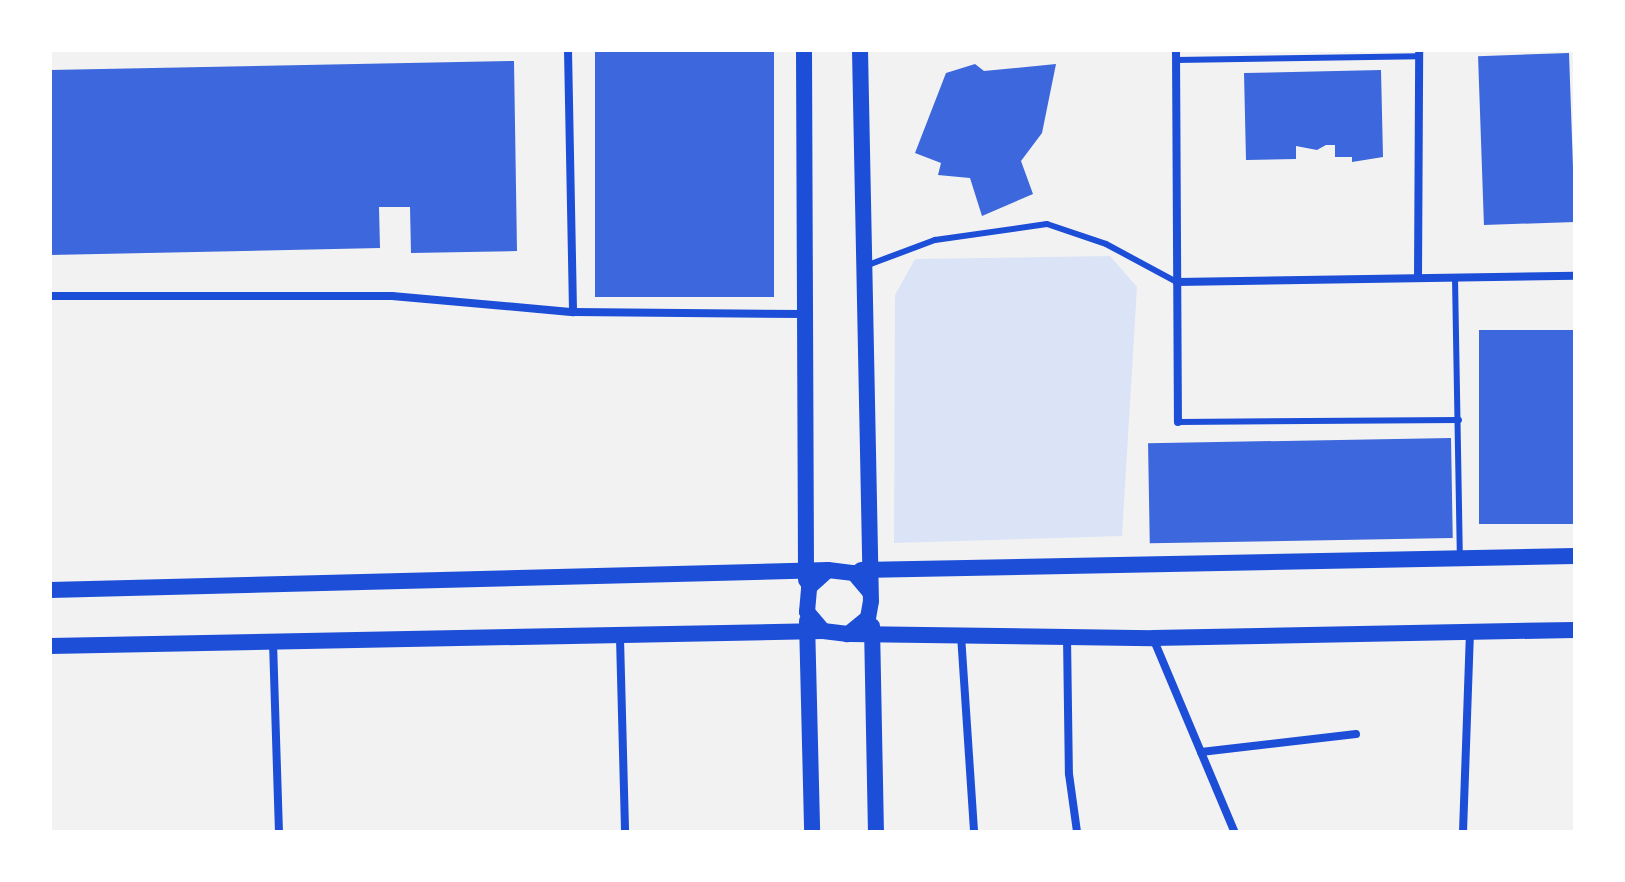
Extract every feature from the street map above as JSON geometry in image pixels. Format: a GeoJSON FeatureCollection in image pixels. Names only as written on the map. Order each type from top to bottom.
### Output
{"type":"FeatureCollection","features":[{"type":"Feature","properties":{"kind":"main road"},"geometry":{"type":"LineString","coordinates":[[804,50],[806,603],[815,632],[812,832]]}},
{"type":"Feature","properties":{"kind":"main road"},"geometry":{"type":"LineString","coordinates":[[860,50],[876,832]]}},
{"type":"Feature","properties":{"kind":"main road"},"geometry":{"type":"LineString","coordinates":[[50,590],[837,570],[1575,556]]}},
{"type":"Feature","properties":{"kind":"main road"},"geometry":{"type":"LineString","coordinates":[[806,603],[814,580],[837,570],[861,578],[870,601],[862,625],[848,634]]}},
{"type":"Feature","properties":{"kind":"main road"},"geometry":{"type":"LineString","coordinates":[[50,646],[620,638],[815,632],[1153,638],[1575,630]]}},
{"type":"Feature","properties":{"kind":"street"},"geometry":{"type":"LineString","coordinates":[[568,50],[573,312]]}},
{"type":"Feature","properties":{"kind":"street"},"geometry":{"type":"LineString","coordinates":[[1176,50],[1178,422]]}},
{"type":"Feature","properties":{"kind":"street"},"geometry":{"type":"LineString","coordinates":[[1418,278],[1419,53]]}},
{"type":"Feature","properties":{"kind":"street"},"geometry":{"type":"LineString","coordinates":[[1177,282],[1575,276]]}},
{"type":"Feature","properties":{"kind":"street"},"geometry":{"type":"LineString","coordinates":[[50,296],[392,296],[573,312],[807,314]]}},
{"type":"Feature","properties":{"kind":"street"},"geometry":{"type":"LineString","coordinates":[[1463,832],[1470,632]]}},
{"type":"Feature","properties":{"kind":"street"},"geometry":{"type":"LineString","coordinates":[[961,635],[974,832]]}},
{"type":"Feature","properties":{"kind":"street"},"geometry":{"type":"LineString","coordinates":[[1067,636],[1069,774],[1077,832]]}},
{"type":"Feature","properties":{"kind":"street"},"geometry":{"type":"LineString","coordinates":[[620,638],[625,832]]}},
{"type":"Feature","properties":{"kind":"street"},"geometry":{"type":"LineString","coordinates":[[1153,638],[1234,831]]}},
{"type":"Feature","properties":{"kind":"street"},"geometry":{"type":"LineString","coordinates":[[273,642],[279,832]]}},
{"type":"Feature","properties":{"kind":"street"},"geometry":{"type":"LineString","coordinates":[[1201,752],[1356,734]]}},
{"type":"Feature","properties":{"kind":"lane"},"geometry":{"type":"LineString","coordinates":[[1258,50],[1259,59]]}},
{"type":"Feature","properties":{"kind":"lane"},"geometry":{"type":"LineString","coordinates":[[1176,60],[1419,53]]}},
{"type":"Feature","properties":{"kind":"lane"},"geometry":{"type":"LineString","coordinates":[[863,267],[935,240],[1047,224],[1106,244],[1177,282]]}},
{"type":"Feature","properties":{"kind":"lane"},"geometry":{"type":"LineString","coordinates":[[1455,278],[1460,559]]}},
{"type":"Feature","properties":{"kind":"lane"},"geometry":{"type":"LineString","coordinates":[[1178,422],[1459,420]]}},
{"type":"Feature","properties":{"kind":"shaded area"},"geometry":{"type":"Polygon","coordinates":[[[1110,256],[1137,287],[1122,536],[894,543],[895,295],[915,259],[1110,256]]]}},
{"type":"Feature","properties":{"kind":"building"},"geometry":{"type":"Polygon","coordinates":[[[595,50],[774,50],[774,297],[595,297],[595,50]]]}},
{"type":"Feature","properties":{"kind":"building"},"geometry":{"type":"Polygon","coordinates":[[[1569,53],[1575,222],[1484,225],[1478,56],[1569,53]]]}},
{"type":"Feature","properties":{"kind":"building"},"geometry":{"type":"Polygon","coordinates":[[[514,61],[517,251],[411,253],[410,207],[379,207],[380,248],[50,255],[50,70],[514,61]]]}},
{"type":"Feature","properties":{"kind":"building"},"geometry":{"type":"Polygon","coordinates":[[[975,64],[984,71],[1056,64],[1042,133],[1021,161],[1033,194],[982,216],[970,178],[938,175],[941,163],[915,153],[946,73],[975,64]]]}},
{"type":"Feature","properties":{"kind":"building"},"geometry":{"type":"Polygon","coordinates":[[[1381,70],[1383,157],[1352,162],[1352,157],[1335,157],[1335,145],[1326,145],[1317,150],[1296,146],[1296,159],[1246,160],[1244,73],[1381,70]]]}},
{"type":"Feature","properties":{"kind":"building"},"geometry":{"type":"Polygon","coordinates":[[[1479,330],[1575,330],[1575,524],[1479,524],[1479,330]]]}},
{"type":"Feature","properties":{"kind":"building"},"geometry":{"type":"Polygon","coordinates":[[[1451,438],[1453,538],[1150,543],[1148,443],[1451,438]]]}}]}
